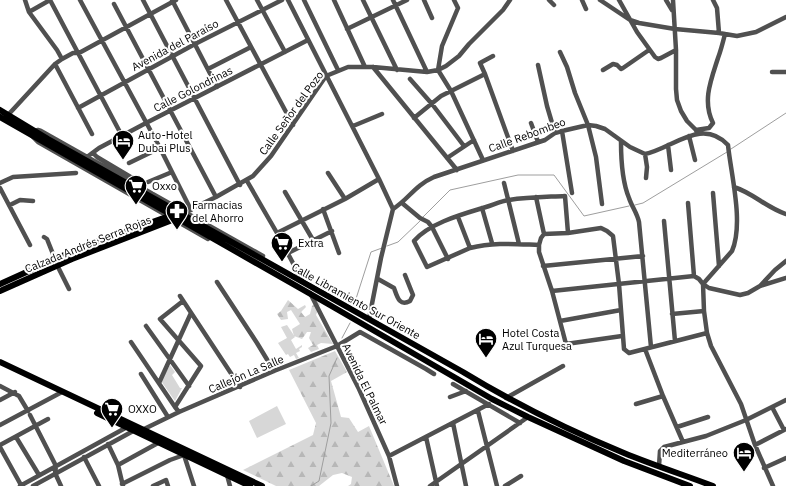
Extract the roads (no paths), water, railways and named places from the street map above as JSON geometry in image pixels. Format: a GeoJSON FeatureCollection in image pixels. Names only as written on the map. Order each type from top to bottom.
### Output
{"type":"FeatureCollection","features":[{"type":"Feature","properties":{"kind":"main road","name":"Calle Libramiento Sur Oriente"},"geometry":{"type":"LineString","coordinates":[[0,110],[33,133]]}},
{"type":"Feature","properties":{"kind":"main road","name":"Calle Libramiento Sur Oriente"},"geometry":{"type":"LineString","coordinates":[[0,117],[47,141],[492,399],[528,418],[624,461],[690,486]]}},
{"type":"Feature","properties":{"kind":"main road","name":"Calzada Andrés Serra Rojas"},"geometry":{"type":"LineString","coordinates":[[0,284],[167,216],[186,212]]}},
{"type":"Feature","properties":{"kind":"main road","name":"Calzada Andrés Serra Rojas"},"geometry":{"type":"LineString","coordinates":[[71,256],[174,220],[186,212]]}},
{"type":"Feature","properties":{"kind":"main road","name":"Calzada Andrés Serra Rojas"},"geometry":{"type":"LineString","coordinates":[[0,291],[56,262]]}},
{"type":"Feature","properties":{"kind":"main road","name":"Calle Libramiento Sur Oriente"},"geometry":{"type":"LineString","coordinates":[[313,294],[338,302],[506,398],[625,453],[713,486]]}},
{"type":"Feature","properties":{"kind":"main road"},"geometry":{"type":"LineString","coordinates":[[0,362],[60,393]]}},
{"type":"Feature","properties":{"kind":"main road"},"geometry":{"type":"LineString","coordinates":[[0,366],[207,463],[262,486]]}},
{"type":"Feature","properties":{"kind":"main road"},"geometry":{"type":"LineString","coordinates":[[136,429],[158,442],[184,455],[207,463],[250,486]]}},
{"type":"Feature","properties":{"kind":"street"},"geometry":{"type":"LineString","coordinates":[[25,0],[28,12],[57,50],[62,59]]}},
{"type":"Feature","properties":{"kind":"street"},"geometry":{"type":"LineString","coordinates":[[28,12],[51,0],[122,136]]}},
{"type":"Feature","properties":{"kind":"street"},"geometry":{"type":"LineString","coordinates":[[80,0],[160,148],[172,172],[186,212]]}},
{"type":"Feature","properties":{"kind":"street"},"geometry":{"type":"LineString","coordinates":[[143,0],[240,185]]}},
{"type":"Feature","properties":{"kind":"street"},"geometry":{"type":"LineString","coordinates":[[8,115],[55,64],[62,59],[73,53],[79,53],[174,0],[217,88]]}},
{"type":"Feature","properties":{"kind":"street"},"geometry":{"type":"LineString","coordinates":[[226,0],[293,125]]}},
{"type":"Feature","properties":{"kind":"street"},"geometry":{"type":"LineString","coordinates":[[257,0],[284,52]]}},
{"type":"Feature","properties":{"kind":"street","name":"Avenida del Paraíso"},"geometry":{"type":"LineString","coordinates":[[78,108],[195,44],[282,0]]}},
{"type":"Feature","properties":{"kind":"street"},"geometry":{"type":"LineString","coordinates":[[288,0],[380,179],[393,209],[369,319]]}},
{"type":"Feature","properties":{"kind":"street"},"geometry":{"type":"LineString","coordinates":[[304,0],[338,70]]}},
{"type":"Feature","properties":{"kind":"street"},"geometry":{"type":"LineString","coordinates":[[334,0],[365,67]]}},
{"type":"Feature","properties":{"kind":"street"},"geometry":{"type":"LineString","coordinates":[[363,0],[397,70]]}},
{"type":"Feature","properties":{"kind":"street"},"geometry":{"type":"LineString","coordinates":[[393,0],[427,72]]}},
{"type":"Feature","properties":{"kind":"street"},"geometry":{"type":"LineString","coordinates":[[347,29],[407,0]]}},
{"type":"Feature","properties":{"kind":"street"},"geometry":{"type":"LineString","coordinates":[[424,0],[432,18]]}},
{"type":"Feature","properties":{"kind":"street"},"geometry":{"type":"LineString","coordinates":[[454,0],[458,8],[442,46],[438,70],[451,91],[483,160]]}},
{"type":"Feature","properties":{"kind":"street","name":"Calle Señor del Pozo"},"geometry":{"type":"LineString","coordinates":[[186,212],[247,181],[262,167],[326,76],[348,67],[373,67],[427,72],[438,70],[459,56],[503,10],[510,0]]}},
{"type":"Feature","properties":{"kind":"street"},"geometry":{"type":"LineString","coordinates":[[549,0],[554,5]]}},
{"type":"Feature","properties":{"kind":"street"},"geometry":{"type":"LineString","coordinates":[[582,0],[586,9]]}},
{"type":"Feature","properties":{"kind":"street"},"geometry":{"type":"LineString","coordinates":[[600,0],[630,20],[647,25],[737,36],[756,32],[786,17]]}},
{"type":"Feature","properties":{"kind":"street"},"geometry":{"type":"LineString","coordinates":[[619,0],[630,20],[655,57],[658,59],[676,50]]}},
{"type":"Feature","properties":{"kind":"street"},"geometry":{"type":"LineString","coordinates":[[666,0],[674,13]]}},
{"type":"Feature","properties":{"kind":"street"},"geometry":{"type":"LineString","coordinates":[[673,0],[677,100],[687,121],[697,132],[720,137],[728,145],[734,187],[737,219],[734,247],[703,284],[704,311],[707,332],[717,359],[741,404],[754,445],[773,486]]}},
{"type":"Feature","properties":{"kind":"street"},"geometry":{"type":"LineString","coordinates":[[714,0],[718,14],[719,33]]}},
{"type":"Feature","properties":{"kind":"street"},"geometry":{"type":"LineString","coordinates":[[114,4],[216,197]]}},
{"type":"Feature","properties":{"kind":"street"},"geometry":{"type":"LineString","coordinates":[[646,178],[647,168],[645,154],[659,150],[697,132],[710,128],[713,123],[708,109],[709,86],[725,34]]}},
{"type":"Feature","properties":{"kind":"street","name":"Calle Golondrinas"},"geometry":{"type":"LineString","coordinates":[[87,157],[146,123],[217,88],[308,40]]}},
{"type":"Feature","properties":{"kind":"street"},"geometry":{"type":"LineString","coordinates":[[208,69],[251,47]]}},
{"type":"Feature","properties":{"kind":"street"},"geometry":{"type":"LineString","coordinates":[[603,70],[613,64],[623,68],[649,50]]}},
{"type":"Feature","properties":{"kind":"street"},"geometry":{"type":"LineString","coordinates":[[560,52],[570,74],[575,92],[588,125],[596,157],[602,204]]}},
{"type":"Feature","properties":{"kind":"street"},"geometry":{"type":"LineString","coordinates":[[493,56],[480,63],[513,152]]}},
{"type":"Feature","properties":{"kind":"street"},"geometry":{"type":"LineString","coordinates":[[55,64],[92,134]]}},
{"type":"Feature","properties":{"kind":"street"},"geometry":{"type":"LineString","coordinates":[[538,65],[547,106],[555,133]]}},
{"type":"Feature","properties":{"kind":"street"},"geometry":{"type":"LineString","coordinates":[[373,67],[457,170]]}},
{"type":"Feature","properties":{"kind":"street"},"geometry":{"type":"LineString","coordinates":[[772,72],[786,72]]}},
{"type":"Feature","properties":{"kind":"street"},"geometry":{"type":"LineString","coordinates":[[414,118],[441,96],[485,74]]}},
{"type":"Feature","properties":{"kind":"street"},"geometry":{"type":"LineString","coordinates":[[410,79],[432,104],[464,146]]}},
{"type":"Feature","properties":{"kind":"street"},"geometry":{"type":"LineString","coordinates":[[353,126],[382,114]]}},
{"type":"Feature","properties":{"kind":"street"},"geometry":{"type":"LineString","coordinates":[[531,123],[538,142]]}},
{"type":"Feature","properties":{"kind":"street","name":"Calle Rebombeo"},"geometry":{"type":"LineString","coordinates":[[393,209],[402,203],[418,186],[424,182],[483,160],[513,152],[525,144],[545,140],[562,130],[588,125],[596,126],[605,129],[621,142],[645,154]]}},
{"type":"Feature","properties":{"kind":"street"},"geometry":{"type":"LineString","coordinates":[[313,294],[174,220],[38,142],[33,133],[38,130],[87,157],[301,278],[332,296],[338,302]]}},
{"type":"Feature","properties":{"kind":"street"},"geometry":{"type":"LineString","coordinates":[[562,130],[572,192]]}},
{"type":"Feature","properties":{"kind":"street"},"geometry":{"type":"LineString","coordinates":[[689,136],[695,160]]}},
{"type":"Feature","properties":{"kind":"street"},"geometry":{"type":"LineString","coordinates":[[447,158],[474,140]]}},
{"type":"Feature","properties":{"kind":"street"},"geometry":{"type":"LineString","coordinates":[[621,142],[621,158],[624,178],[629,198],[637,214],[639,222],[651,347]]}},
{"type":"Feature","properties":{"kind":"street"},"geometry":{"type":"LineString","coordinates":[[668,145],[671,170]]}},
{"type":"Feature","properties":{"kind":"street"},"geometry":{"type":"LineString","coordinates":[[129,163],[160,148]]}},
{"type":"Feature","properties":{"kind":"street"},"geometry":{"type":"LineString","coordinates":[[93,153],[97,157],[134,179]]}},
{"type":"Feature","properties":{"kind":"street"},"geometry":{"type":"LineString","coordinates":[[148,182],[172,172]]}},
{"type":"Feature","properties":{"kind":"street"},"geometry":{"type":"LineString","coordinates":[[0,183],[13,177],[76,173]]}},
{"type":"Feature","properties":{"kind":"street"},"geometry":{"type":"LineString","coordinates":[[328,173],[345,199]]}},
{"type":"Feature","properties":{"kind":"street"},"geometry":{"type":"LineString","coordinates":[[277,233],[345,199],[380,179]]}},
{"type":"Feature","properties":{"kind":"street"},"geometry":{"type":"LineString","coordinates":[[247,181],[288,253],[304,285]]}},
{"type":"Feature","properties":{"kind":"street"},"geometry":{"type":"LineString","coordinates":[[504,183],[519,244]]}},
{"type":"Feature","properties":{"kind":"street"},"geometry":{"type":"LineString","coordinates":[[734,187],[748,192],[770,207],[786,214]]}},
{"type":"Feature","properties":{"kind":"street"},"geometry":{"type":"LineString","coordinates":[[0,188],[30,244]]}},
{"type":"Feature","properties":{"kind":"street"},"geometry":{"type":"LineString","coordinates":[[285,192],[313,240]]}},
{"type":"Feature","properties":{"kind":"street"},"geometry":{"type":"LineString","coordinates":[[713,193],[719,266]]}},
{"type":"Feature","properties":{"kind":"street"},"geometry":{"type":"LineString","coordinates":[[539,245],[492,243],[470,248],[427,267],[414,241],[418,236],[432,227],[482,208],[508,200],[536,197],[565,196],[568,233]]}},
{"type":"Feature","properties":{"kind":"street"},"geometry":{"type":"LineString","coordinates":[[536,197],[542,236],[539,245],[539,252],[552,291],[566,344],[622,336]]}},
{"type":"Feature","properties":{"kind":"street"},"geometry":{"type":"LineString","coordinates":[[10,205],[20,200],[33,201]]}},
{"type":"Feature","properties":{"kind":"street"},"geometry":{"type":"LineString","coordinates":[[402,203],[420,218],[428,222],[448,258]]}},
{"type":"Feature","properties":{"kind":"street"},"geometry":{"type":"LineString","coordinates":[[688,203],[694,276]]}},
{"type":"Feature","properties":{"kind":"street"},"geometry":{"type":"LineString","coordinates":[[482,208],[492,243]]}},
{"type":"Feature","properties":{"kind":"street"},"geometry":{"type":"LineString","coordinates":[[323,209],[339,253]]}},
{"type":"Feature","properties":{"kind":"street"},"geometry":{"type":"LineString","coordinates":[[458,217],[470,248]]}},
{"type":"Feature","properties":{"kind":"street"},"geometry":{"type":"LineString","coordinates":[[664,221],[675,341]]}},
{"type":"Feature","properties":{"kind":"street"},"geometry":{"type":"LineString","coordinates":[[542,236],[600,228],[613,236],[619,284],[622,336],[624,349],[626,352],[630,354],[707,332]]}},
{"type":"Feature","properties":{"kind":"street"},"geometry":{"type":"LineString","coordinates":[[288,253],[332,231]]}},
{"type":"Feature","properties":{"kind":"street"},"geometry":{"type":"LineString","coordinates":[[44,237],[47,239],[69,289]]}},
{"type":"Feature","properties":{"kind":"street"},"geometry":{"type":"LineString","coordinates":[[543,266],[643,256]]}},
{"type":"Feature","properties":{"kind":"street"},"geometry":{"type":"LineString","coordinates":[[760,286],[786,261]]}},
{"type":"Feature","properties":{"kind":"street"},"geometry":{"type":"LineString","coordinates":[[378,279],[394,288],[398,300],[404,304],[410,301],[413,295],[405,275]]}},
{"type":"Feature","properties":{"kind":"street"},"geometry":{"type":"LineString","coordinates":[[552,291],[694,276],[709,288],[740,295],[748,293],[760,286],[786,278]]}},
{"type":"Feature","properties":{"kind":"street"},"geometry":{"type":"LineString","coordinates":[[217,282],[274,371]]}},
{"type":"Feature","properties":{"kind":"street","name":"Avenida El Palmar"},"geometry":{"type":"LineString","coordinates":[[313,294],[340,344],[389,456],[397,486]]}},
{"type":"Feature","properties":{"kind":"street"},"geometry":{"type":"LineString","coordinates":[[180,296],[240,387]]}},
{"type":"Feature","properties":{"kind":"street"},"geometry":{"type":"LineString","coordinates":[[175,407],[201,366],[160,319],[183,301]]}},
{"type":"Feature","properties":{"kind":"street"},"geometry":{"type":"LineString","coordinates":[[560,321],[620,310]]}},
{"type":"Feature","properties":{"kind":"street"},"geometry":{"type":"LineString","coordinates":[[672,314],[704,311]]}},
{"type":"Feature","properties":{"kind":"street"},"geometry":{"type":"LineString","coordinates":[[159,383],[190,313]]}},
{"type":"Feature","properties":{"kind":"street"},"geometry":{"type":"LineString","coordinates":[[146,326],[189,386]]}},
{"type":"Feature","properties":{"kind":"street","name":"Callejón La Salle"},"geometry":{"type":"LineString","coordinates":[[136,429],[240,387],[274,371],[340,344],[360,332],[434,374]]}},
{"type":"Feature","properties":{"kind":"street"},"geometry":{"type":"LineString","coordinates":[[131,342],[179,412]]}},
{"type":"Feature","properties":{"kind":"street"},"geometry":{"type":"LineString","coordinates":[[645,349],[683,442]]}},
{"type":"Feature","properties":{"kind":"street"},"geometry":{"type":"LineString","coordinates":[[506,398],[563,366]]}},
{"type":"Feature","properties":{"kind":"street"},"geometry":{"type":"LineString","coordinates":[[141,374],[168,417]]}},
{"type":"Feature","properties":{"kind":"street"},"geometry":{"type":"LineString","coordinates":[[453,384],[520,423]]}},
{"type":"Feature","properties":{"kind":"street"},"geometry":{"type":"LineString","coordinates":[[0,386],[15,392],[19,396],[56,466],[55,474],[61,486]]}},
{"type":"Feature","properties":{"kind":"street"},"geometry":{"type":"LineString","coordinates":[[450,398],[466,391]]}},
{"type":"Feature","properties":{"kind":"street"},"geometry":{"type":"LineString","coordinates":[[0,400],[15,392]]}},
{"type":"Feature","properties":{"kind":"street"},"geometry":{"type":"LineString","coordinates":[[0,425],[29,413],[60,393]]}},
{"type":"Feature","properties":{"kind":"street"},"geometry":{"type":"LineString","coordinates":[[636,404],[663,396]]}},
{"type":"Feature","properties":{"kind":"street"},"geometry":{"type":"LineString","coordinates":[[659,466],[660,451],[664,447],[706,436],[746,420],[786,400]]}},
{"type":"Feature","properties":{"kind":"street"},"geometry":{"type":"LineString","coordinates":[[389,456],[489,404]]}},
{"type":"Feature","properties":{"kind":"street"},"geometry":{"type":"LineString","coordinates":[[754,445],[785,429],[772,407]]}},
{"type":"Feature","properties":{"kind":"street"},"geometry":{"type":"LineString","coordinates":[[478,411],[497,486]]}},
{"type":"Feature","properties":{"kind":"street"},"geometry":{"type":"LineString","coordinates":[[677,427],[708,417]]}},
{"type":"Feature","properties":{"kind":"street"},"geometry":{"type":"LineString","coordinates":[[430,486],[437,484],[461,463],[528,418]]}},
{"type":"Feature","properties":{"kind":"street"},"geometry":{"type":"LineString","coordinates":[[48,419],[0,446],[20,486],[56,466],[136,429]]}},
{"type":"Feature","properties":{"kind":"street"},"geometry":{"type":"LineString","coordinates":[[453,423],[466,486]]}},
{"type":"Feature","properties":{"kind":"street"},"geometry":{"type":"LineString","coordinates":[[33,486],[136,429]]}},
{"type":"Feature","properties":{"kind":"street"},"geometry":{"type":"LineString","coordinates":[[426,436],[437,484]]}},
{"type":"Feature","properties":{"kind":"street"},"geometry":{"type":"LineString","coordinates":[[16,437],[39,475]]}},
{"type":"Feature","properties":{"kind":"street"},"geometry":{"type":"LineString","coordinates":[[118,465],[158,442]]}},
{"type":"Feature","properties":{"kind":"street"},"geometry":{"type":"LineString","coordinates":[[108,444],[118,465],[122,485],[170,460],[184,455],[194,486]]}},
{"type":"Feature","properties":{"kind":"street"},"geometry":{"type":"LineString","coordinates":[[84,457],[99,486]]}},
{"type":"Feature","properties":{"kind":"street"},"geometry":{"type":"LineString","coordinates":[[764,468],[786,458]]}},
{"type":"Feature","properties":{"kind":"street"},"geometry":{"type":"LineString","coordinates":[[227,475],[230,486]]}},
{"type":"Feature","properties":{"kind":"street"},"geometry":{"type":"LineString","coordinates":[[505,486],[521,476]]}},
{"type":"Feature","properties":{"kind":"street"},"geometry":{"type":"LineString","coordinates":[[153,486],[166,480],[168,486]]}},
{"type":"Feature","properties":{"kind":"waterway"},"geometry":{"type":"LineString","coordinates":[[731,149],[786,113]]}},
{"type":"Feature","properties":{"kind":"waterway"},"geometry":{"type":"LineString","coordinates":[[635,205],[643,203],[727,152]]}},
{"type":"Feature","properties":{"kind":"waterway"},"geometry":{"type":"LineString","coordinates":[[423,217],[450,190],[518,175],[554,175],[584,216],[629,206]]}},
{"type":"Feature","properties":{"kind":"waterway"},"geometry":{"type":"LineString","coordinates":[[387,246],[398,242],[420,221]]}},
{"type":"Feature","properties":{"kind":"waterway"},"geometry":{"type":"LineString","coordinates":[[354,305],[371,252],[382,248]]}},
{"type":"Feature","properties":{"kind":"waterway"},"geometry":{"type":"LineString","coordinates":[[342,338],[350,323]]}},
{"type":"Feature","properties":{"kind":"waterway"},"geometry":{"type":"LineString","coordinates":[[311,486],[319,481],[331,423],[329,376],[337,358]]}},
{"type":"Feature","properties":{"kind":"place","name":"Auto-Hotel Dubai Plus"},"geometry":{"type":"Point","coordinates":[123,160]}},
{"type":"Feature","properties":{"kind":"place","name":"Oxxo"},"geometry":{"type":"Point","coordinates":[136,206]}},
{"type":"Feature","properties":{"kind":"place","name":"Farmacias del Ahorro"},"geometry":{"type":"Point","coordinates":[177,230]}},
{"type":"Feature","properties":{"kind":"place","name":"Extra"},"geometry":{"type":"Point","coordinates":[282,262]}},
{"type":"Feature","properties":{"kind":"place","name":"Hotel Costa Azul Turquesa"},"geometry":{"type":"Point","coordinates":[486,358]}},
{"type":"Feature","properties":{"kind":"place","name":"OXXO"},"geometry":{"type":"Point","coordinates":[112,428]}},
{"type":"Feature","properties":{"kind":"place","name":"Mediterráneo"},"geometry":{"type":"Point","coordinates":[744,472]}}]}
